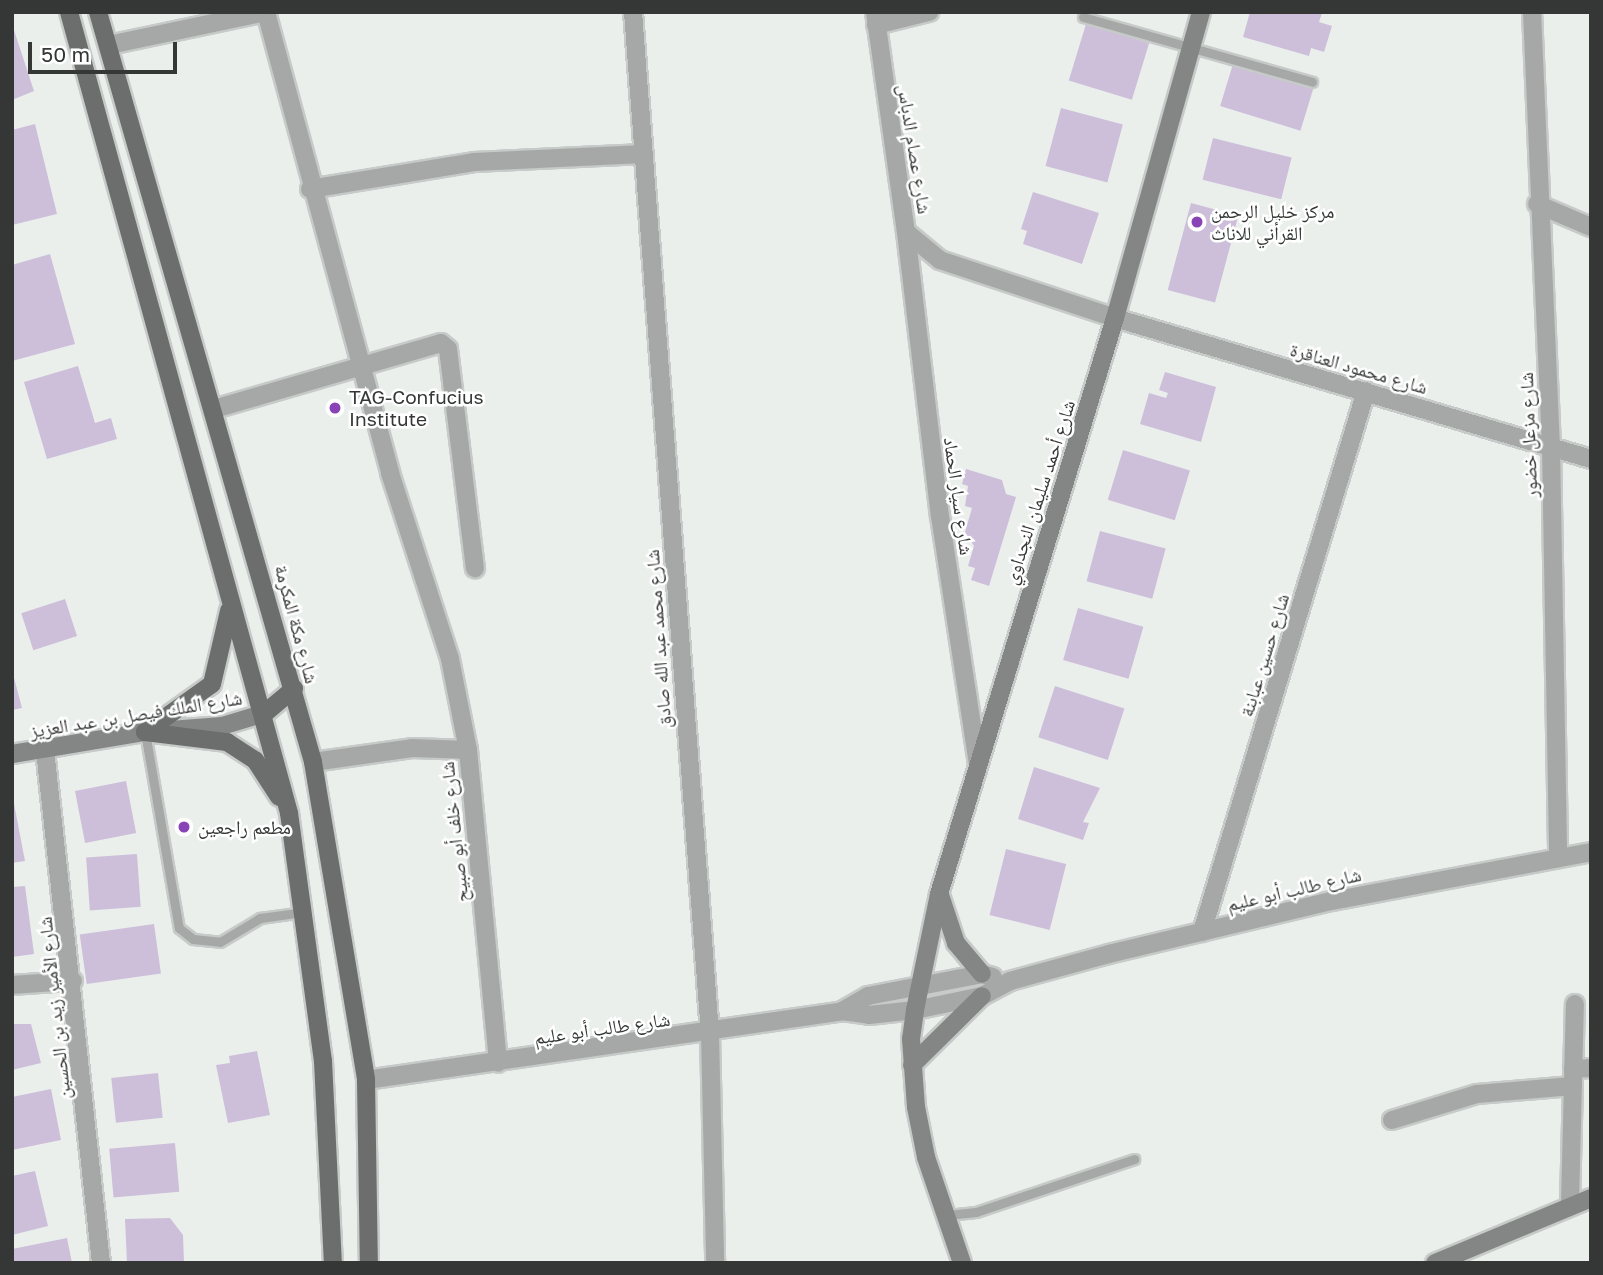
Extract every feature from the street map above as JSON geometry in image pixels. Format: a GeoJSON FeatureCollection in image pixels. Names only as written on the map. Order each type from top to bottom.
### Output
{"type":"FeatureCollection","features":[{"type":"Feature","properties":{"kind":"main road"},"geometry":{"type":"LineString","coordinates":[[69,12],[229,604],[265,713],[289,813],[305,912],[329,1135],[334,1263]]}},
{"type":"Feature","properties":{"kind":"main road","name":"شارع مكة المكرمة"},"geometry":{"type":"LineString","coordinates":[[98,12],[214,409],[313,762],[366,1080],[369,1263]]}},
{"type":"Feature","properties":{"kind":"main road"},"geometry":{"type":"LineString","coordinates":[[145,732],[212,684],[222,659],[229,604]]}},
{"type":"Feature","properties":{"kind":"main road"},"geometry":{"type":"LineString","coordinates":[[265,713],[294,689]]}},
{"type":"Feature","properties":{"kind":"main road"},"geometry":{"type":"LineString","coordinates":[[145,732],[211,737],[242,750],[265,773],[289,813]]}},
{"type":"Feature","properties":{"kind":"street"},"geometry":{"type":"LineString","coordinates":[[109,46],[266,12],[310,189],[450,659],[468,750]]}},
{"type":"Feature","properties":{"kind":"street","name":"شارع محمد عبد الله صادق"},"geometry":{"type":"LineString","coordinates":[[633,12],[710,1034],[715,1263]]}},
{"type":"Feature","properties":{"kind":"street"},"geometry":{"type":"LineString","coordinates":[[876,19],[929,12]]}},
{"type":"Feature","properties":{"kind":"street","name":"شارع أحمد سليمان النجداوي"},"geometry":{"type":"LineString","coordinates":[[962,1261],[926,1157],[912,1065],[915,1010],[939,894],[1115,318],[1201,12]]}},
{"type":"Feature","properties":{"kind":"street","name":"شارع مزعل خضور"},"geometry":{"type":"LineString","coordinates":[[1532,12],[1537,204],[1551,446],[1558,857]]}},
{"type":"Feature","properties":{"kind":"street","name":"شارع عصام الدباس"},"geometry":{"type":"LineString","coordinates":[[876,19],[906,232],[958,269],[1115,318]]}},
{"type":"Feature","properties":{"kind":"street"},"geometry":{"type":"LineString","coordinates":[[310,189],[474,162],[644,154]]}},
{"type":"Feature","properties":{"kind":"street"},"geometry":{"type":"LineString","coordinates":[[1537,204],[1591,227]]}},
{"type":"Feature","properties":{"kind":"street","name":"شارع سيار الحماد"},"geometry":{"type":"LineString","coordinates":[[906,232],[940,516],[978,764]]}},
{"type":"Feature","properties":{"kind":"street","name":"شارع محمود العناقرة"},"geometry":{"type":"LineString","coordinates":[[1115,318],[1591,458]]}},
{"type":"Feature","properties":{"kind":"street"},"geometry":{"type":"LineString","coordinates":[[214,409],[362,367],[435,341],[448,349],[475,568]]}},
{"type":"Feature","properties":{"kind":"street","name":"شارع حسين عبابنة"},"geometry":{"type":"LineString","coordinates":[[1202,932],[1366,391]]}},
{"type":"Feature","properties":{"kind":"street","name":"شارع الملك فيصل بن عبد العزيز"},"geometry":{"type":"LineString","coordinates":[[12,754],[145,732],[222,726],[265,713]]}},
{"type":"Feature","properties":{"kind":"street","name":"شارع خلف أبو صبيح"},"geometry":{"type":"LineString","coordinates":[[313,762],[412,748],[468,750],[498,1063]]}},
{"type":"Feature","properties":{"kind":"street","name":"شارع الأمير زيد بن الحسين"},"geometry":{"type":"LineString","coordinates":[[45,750],[74,981],[101,1263]]}},
{"type":"Feature","properties":{"kind":"street","name":"شارع طالب أبو عليم"},"geometry":{"type":"LineString","coordinates":[[366,1080],[710,1034],[842,1011],[869,1015],[915,1010],[982,996],[1010,981],[1202,932],[1591,852]]}},
{"type":"Feature","properties":{"kind":"street"},"geometry":{"type":"LineString","coordinates":[[939,894],[956,943],[982,974]]}},
{"type":"Feature","properties":{"kind":"street","name":"شارع طالب أبو عليم"},"geometry":{"type":"LineString","coordinates":[[842,1011],[868,996],[920,985],[982,974],[1010,981]]}},
{"type":"Feature","properties":{"kind":"street"},"geometry":{"type":"LineString","coordinates":[[12,985],[74,981]]}},
{"type":"Feature","properties":{"kind":"street"},"geometry":{"type":"LineString","coordinates":[[912,1065],[982,996]]}},
{"type":"Feature","properties":{"kind":"street"},"geometry":{"type":"LineString","coordinates":[[1570,1204],[1579,1074],[1575,1004]]}},
{"type":"Feature","properties":{"kind":"street"},"geometry":{"type":"LineString","coordinates":[[1392,1120],[1477,1094],[1579,1074]]}},
{"type":"Feature","properties":{"kind":"street"},"geometry":{"type":"LineString","coordinates":[[1435,1263],[1570,1204],[1591,1198]]}},
{"type":"Feature","properties":{"kind":"lane"},"geometry":{"type":"LineString","coordinates":[[1083,16],[1312,82]]}},
{"type":"Feature","properties":{"kind":"lane"},"geometry":{"type":"LineString","coordinates":[[145,732],[179,928],[193,939],[219,942],[260,918],[305,912]]}},
{"type":"Feature","properties":{"kind":"lane"},"geometry":{"type":"LineString","coordinates":[[947,1215],[976,1212],[1134,1159]]}},
{"type":"Feature","properties":{"kind":"building"},"geometry":{"type":"Polygon","coordinates":[[[1250,12],[1322,13],[1319,22],[1332,26],[1324,52],[1311,48],[1309,56],[1243,37],[1250,12]]]}},
{"type":"Feature","properties":{"kind":"building"},"geometry":{"type":"Polygon","coordinates":[[[12,24],[34,91],[12,100],[12,24]]]}},
{"type":"Feature","properties":{"kind":"building"},"geometry":{"type":"Polygon","coordinates":[[[1086,24],[1149,43],[1132,100],[1069,80],[1086,24]]]}},
{"type":"Feature","properties":{"kind":"building"},"geometry":{"type":"Polygon","coordinates":[[[1233,64],[1313,89],[1300,131],[1220,106],[1233,64]]]}},
{"type":"Feature","properties":{"kind":"building"},"geometry":{"type":"Polygon","coordinates":[[[1061,108],[1123,125],[1107,183],[1045,166],[1061,108]]]}},
{"type":"Feature","properties":{"kind":"building"},"geometry":{"type":"Polygon","coordinates":[[[35,124],[57,214],[12,225],[12,130],[35,124]]]}},
{"type":"Feature","properties":{"kind":"building"},"geometry":{"type":"Polygon","coordinates":[[[1213,138],[1292,158],[1281,199],[1203,180],[1213,138]]]}},
{"type":"Feature","properties":{"kind":"building"},"geometry":{"type":"Polygon","coordinates":[[[1033,192],[1099,213],[1082,264],[1023,244],[1027,231],[1021,229],[1033,192]]]}},
{"type":"Feature","properties":{"kind":"building"},"geometry":{"type":"Polygon","coordinates":[[[1191,203],[1238,216],[1215,303],[1168,290],[1191,203]]]}},
{"type":"Feature","properties":{"kind":"building"},"geometry":{"type":"Polygon","coordinates":[[[50,254],[75,344],[12,361],[12,265],[50,254]]]}},
{"type":"Feature","properties":{"kind":"building"},"geometry":{"type":"Polygon","coordinates":[[[78,366],[95,423],[111,418],[117,439],[47,459],[24,382],[78,366]]]}},
{"type":"Feature","properties":{"kind":"building"},"geometry":{"type":"Polygon","coordinates":[[[1165,372],[1216,387],[1201,442],[1140,424],[1149,393],[1166,398],[1168,393],[1159,390],[1165,372]]]}},
{"type":"Feature","properties":{"kind":"building"},"geometry":{"type":"Polygon","coordinates":[[[1123,450],[1190,470],[1175,520],[1108,500],[1123,450]]]}},
{"type":"Feature","properties":{"kind":"building"},"geometry":{"type":"Polygon","coordinates":[[[966,469],[1002,480],[1006,494],[1016,497],[989,586],[971,580],[975,568],[968,566],[974,546],[965,532],[972,508],[965,506],[968,486],[962,484],[966,469]]]}},
{"type":"Feature","properties":{"kind":"building"},"geometry":{"type":"Polygon","coordinates":[[[1100,531],[1166,549],[1152,599],[1087,581],[1100,531]]]}},
{"type":"Feature","properties":{"kind":"building"},"geometry":{"type":"Polygon","coordinates":[[[65,599],[77,636],[33,650],[21,613],[65,599]]]}},
{"type":"Feature","properties":{"kind":"building"},"geometry":{"type":"Polygon","coordinates":[[[1078,608],[1143,627],[1128,679],[1063,660],[1078,608]]]}},
{"type":"Feature","properties":{"kind":"building"},"geometry":{"type":"Polygon","coordinates":[[[12,670],[22,708],[12,710],[12,670]]]}},
{"type":"Feature","properties":{"kind":"building"},"geometry":{"type":"Polygon","coordinates":[[[1055,686],[1124,709],[1108,760],[1038,737],[1055,686]]]}},
{"type":"Feature","properties":{"kind":"building"},"geometry":{"type":"Polygon","coordinates":[[[1034,767],[1100,788],[1083,822],[1089,823],[1083,840],[1018,819],[1034,767]]]}},
{"type":"Feature","properties":{"kind":"building"},"geometry":{"type":"Polygon","coordinates":[[[126,781],[136,833],[85,843],[75,791],[126,781]]]}},
{"type":"Feature","properties":{"kind":"building"},"geometry":{"type":"Polygon","coordinates":[[[12,793],[25,861],[12,863],[12,793]]]}},
{"type":"Feature","properties":{"kind":"building"},"geometry":{"type":"Polygon","coordinates":[[[1006,849],[1066,864],[1050,930],[990,915],[1006,849]]]}},
{"type":"Feature","properties":{"kind":"building"},"geometry":{"type":"Polygon","coordinates":[[[137,854],[141,907],[90,910],[86,858],[137,854]]]}},
{"type":"Feature","properties":{"kind":"building"},"geometry":{"type":"Polygon","coordinates":[[[25,886],[34,954],[12,957],[12,887],[25,886]]]}},
{"type":"Feature","properties":{"kind":"building"},"geometry":{"type":"Polygon","coordinates":[[[154,924],[161,974],[87,984],[80,934],[154,924]]]}},
{"type":"Feature","properties":{"kind":"building"},"geometry":{"type":"Polygon","coordinates":[[[12,1024],[31,1024],[41,1063],[12,1070],[12,1024]]]}},
{"type":"Feature","properties":{"kind":"building"},"geometry":{"type":"Polygon","coordinates":[[[257,1051],[270,1115],[228,1123],[216,1065],[230,1063],[229,1056],[257,1051]]]}},
{"type":"Feature","properties":{"kind":"building"},"geometry":{"type":"Polygon","coordinates":[[[158,1073],[163,1118],[116,1123],[111,1078],[158,1073]]]}},
{"type":"Feature","properties":{"kind":"building"},"geometry":{"type":"Polygon","coordinates":[[[51,1089],[61,1140],[12,1150],[12,1097],[51,1089]]]}},
{"type":"Feature","properties":{"kind":"building"},"geometry":{"type":"Polygon","coordinates":[[[175,1143],[179,1192],[114,1198],[109,1149],[175,1143]]]}},
{"type":"Feature","properties":{"kind":"building"},"geometry":{"type":"Polygon","coordinates":[[[35,1171],[48,1226],[12,1235],[12,1176],[35,1171]]]}},
{"type":"Feature","properties":{"kind":"building"},"geometry":{"type":"Polygon","coordinates":[[[170,1218],[183,1235],[184,1263],[127,1263],[125,1219],[170,1218]]]}},
{"type":"Feature","properties":{"kind":"building"},"geometry":{"type":"Polygon","coordinates":[[[67,1238],[72,1263],[12,1263],[12,1249],[67,1238]]]}},
{"type":"Feature","properties":{"kind":"place","name":"مركز خليل الرحمن القرأني للاناث"},"geometry":{"type":"Point","coordinates":[1197,222]}},
{"type":"Feature","properties":{"kind":"place","name":"TAG-Confucius Institute"},"geometry":{"type":"Point","coordinates":[335,408]}},
{"type":"Feature","properties":{"kind":"place","name":"مطعم راجعين"},"geometry":{"type":"Point","coordinates":[184,827]}}]}
